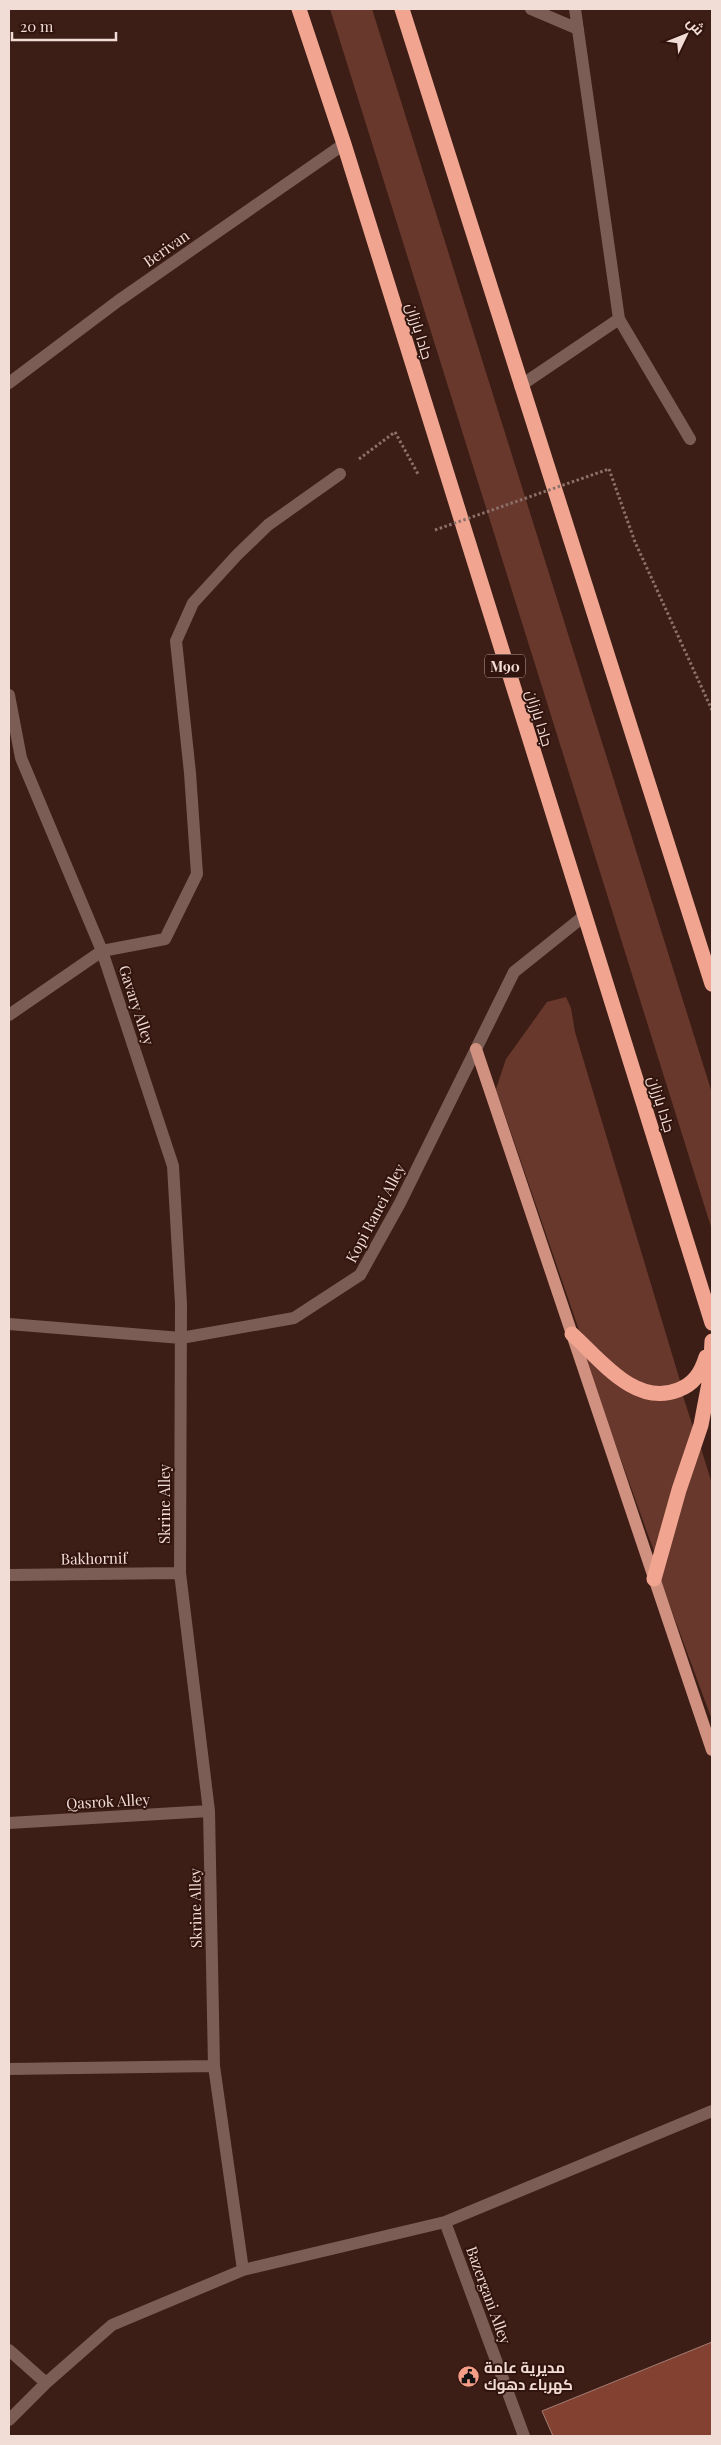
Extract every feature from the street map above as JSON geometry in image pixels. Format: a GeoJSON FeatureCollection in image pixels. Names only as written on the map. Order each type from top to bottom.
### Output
{"type":"FeatureCollection","features":[{"type":"Feature","properties":{"kind":"highway","name":"جادا بارزان"},"geometry":{"type":"LineString","coordinates":[[299,9],[344,144],[712,1323]]}},
{"type":"Feature","properties":{"kind":"highway"},"geometry":{"type":"LineString","coordinates":[[402,9],[520,386],[712,984]]}},
{"type":"Feature","properties":{"kind":"highway"},"geometry":{"type":"LineString","coordinates":[[572,1334],[622,1380],[644,1392],[666,1394],[687,1386],[702,1372],[712,1331]]}},
{"type":"Feature","properties":{"kind":"highway"},"geometry":{"type":"LineString","coordinates":[[654,1579],[679,1490],[702,1425],[710,1378],[712,1341]]}},
{"type":"Feature","properties":{"kind":"main road"},"geometry":{"type":"LineString","coordinates":[[476,1049],[712,1750]]}},
{"type":"Feature","properties":{"kind":"street"},"geometry":{"type":"LineString","coordinates":[[531,9],[578,29]]}},
{"type":"Feature","properties":{"kind":"street"},"geometry":{"type":"LineString","coordinates":[[576,9],[619,319],[690,439]]}},
{"type":"Feature","properties":{"kind":"street","name":"Berivan"},"geometry":{"type":"LineString","coordinates":[[9,383],[118,301],[344,144]]}},
{"type":"Feature","properties":{"kind":"street"},"geometry":{"type":"LineString","coordinates":[[520,386],[619,319]]}},
{"type":"Feature","properties":{"kind":"street"},"geometry":{"type":"LineString","coordinates":[[9,1015],[102,951],[165,939],[197,874],[190,773],[176,641],[193,603],[237,555],[268,525],[340,474]]}},
{"type":"Feature","properties":{"kind":"street","name":"Gavary Alley"},"geometry":{"type":"LineString","coordinates":[[9,695],[15,759],[102,951],[173,1166],[181,1338]]}},
{"type":"Feature","properties":{"kind":"street","name":"Kopi Ranei Alley"},"geometry":{"type":"LineString","coordinates":[[9,1324],[181,1338],[294,1318],[360,1274],[400,1203],[514,972],[584,916]]}},
{"type":"Feature","properties":{"kind":"street","name":"Skrine Alley"},"geometry":{"type":"LineString","coordinates":[[181,1338],[180,1573],[209,1811],[214,2066],[243,2270]]}},
{"type":"Feature","properties":{"kind":"street","name":"Bakhornif"},"geometry":{"type":"LineString","coordinates":[[9,1575],[180,1573]]}},
{"type":"Feature","properties":{"kind":"street","name":"Qasrok Alley"},"geometry":{"type":"LineString","coordinates":[[9,1822],[209,1811]]}},
{"type":"Feature","properties":{"kind":"street"},"geometry":{"type":"LineString","coordinates":[[9,2069],[214,2066]]}},
{"type":"Feature","properties":{"kind":"street"},"geometry":{"type":"LineString","coordinates":[[9,2420],[46,2383],[112,2325],[243,2270],[445,2222],[712,2111]]}},
{"type":"Feature","properties":{"kind":"street","name":"Bazergani Alley"},"geometry":{"type":"LineString","coordinates":[[445,2222],[524,2436]]}},
{"type":"Feature","properties":{"kind":"street"},"geometry":{"type":"LineString","coordinates":[[9,2350],[46,2383]]}},
{"type":"Feature","properties":{"kind":"path"},"geometry":{"type":"LineString","coordinates":[[340,474],[395,432],[419,475]]}},
{"type":"Feature","properties":{"kind":"path"},"geometry":{"type":"LineString","coordinates":[[435,530],[609,469],[635,542],[712,710]]}},
{"type":"Feature","properties":{"kind":"shaded area"},"geometry":{"type":"Polygon","coordinates":[[[330,9],[372,9],[712,1093],[712,1230],[330,9]]]}},
{"type":"Feature","properties":{"kind":"shaded area"},"geometry":{"type":"Polygon","coordinates":[[[566,997],[571,1008],[575,1032],[681,1384],[663,1390],[639,1385],[618,1369],[579,1330],[496,1089],[506,1059],[547,1002],[566,997]]]}},
{"type":"Feature","properties":{"kind":"shaded area"},"geometry":{"type":"Polygon","coordinates":[[[580,1346],[639,1393],[682,1393],[695,1433],[655,1554],[580,1346]]]}},
{"type":"Feature","properties":{"kind":"shaded area"},"geometry":{"type":"Polygon","coordinates":[[[700,1445],[712,1484],[712,1720],[659,1576],[700,1445]]]}},
{"type":"Feature","properties":{"kind":"building"},"geometry":{"type":"Polygon","coordinates":[[[712,2342],[712,2436],[553,2436],[542,2411],[712,2342]]]}},
{"type":"Feature","properties":{"kind":"place","name":"مديرية عامة كهرباء دهوك"},"geometry":{"type":"Point","coordinates":[468,2376]}}]}
